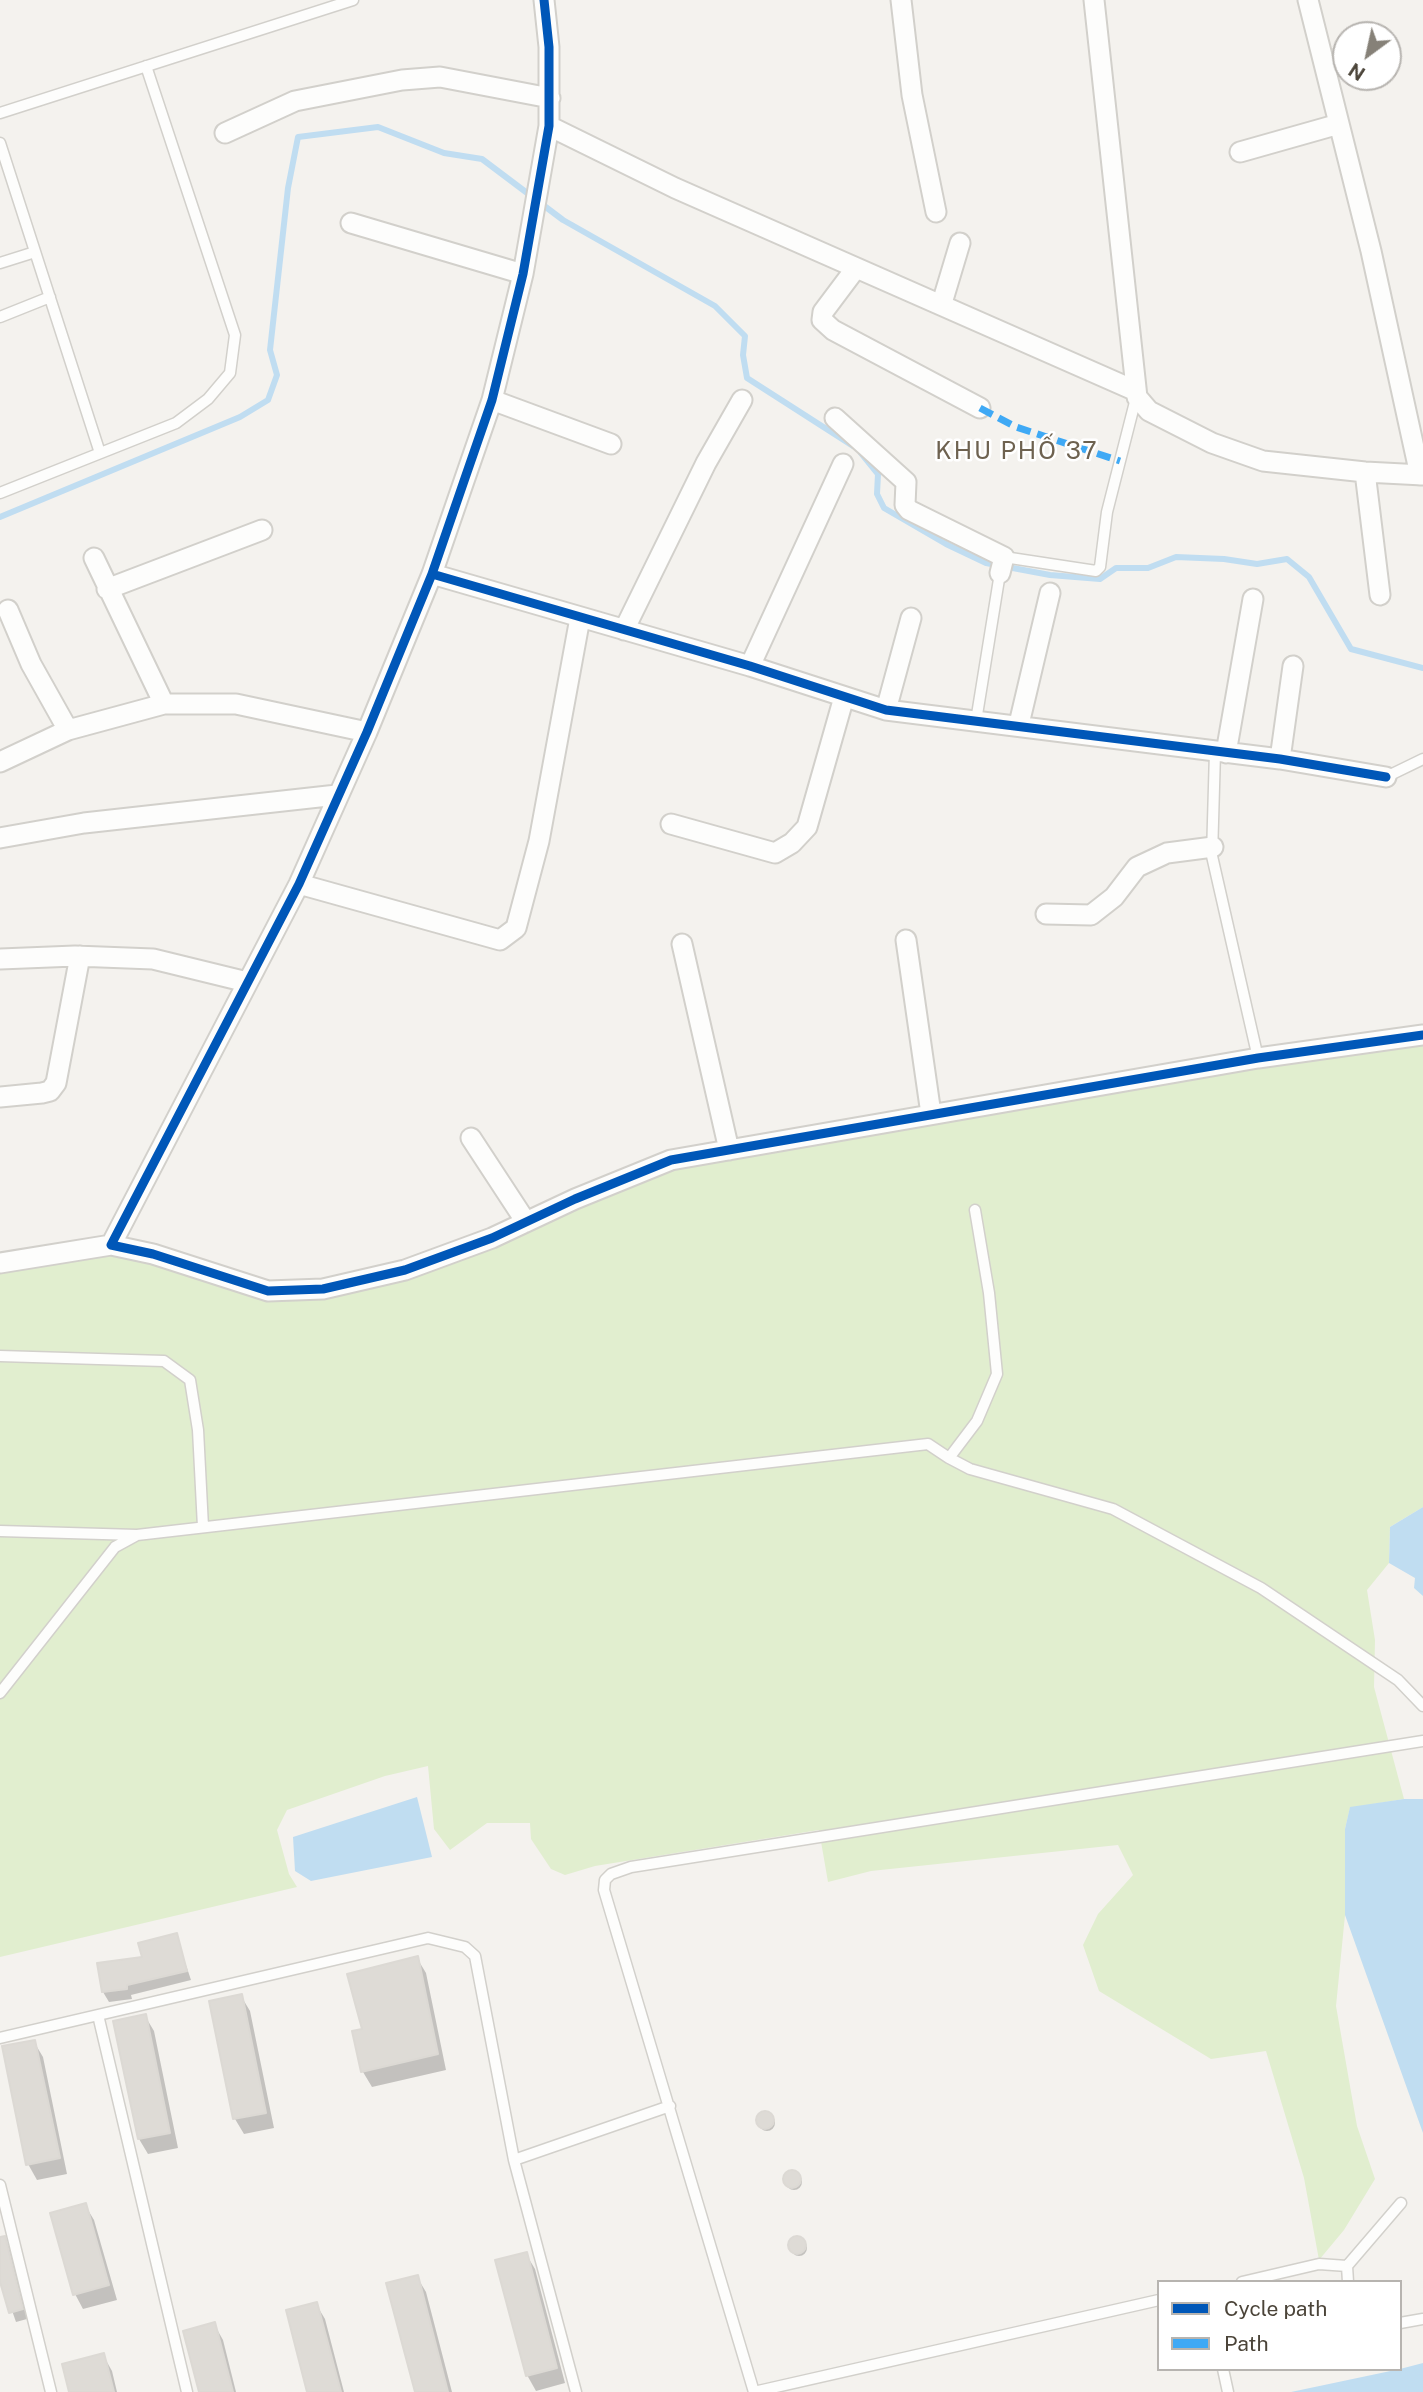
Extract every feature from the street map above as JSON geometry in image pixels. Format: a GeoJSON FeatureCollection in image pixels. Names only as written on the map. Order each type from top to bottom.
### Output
{"type":"FeatureCollection","features":[{"type":"Feature","properties":{"kind":"street"},"geometry":{"type":"LineString","coordinates":[[111,1245],[299,884],[367,732],[432,574],[492,400],[523,274],[550,126],[550,47],[544,0]]}},
{"type":"Feature","properties":{"kind":"street"},"geometry":{"type":"LineString","coordinates":[[901,0],[912,96],[936,212]]}},
{"type":"Feature","properties":{"kind":"street"},"geometry":{"type":"LineString","coordinates":[[1094,0],[1136,394]]}},
{"type":"Feature","properties":{"kind":"street"},"geometry":{"type":"LineString","coordinates":[[550,126],[675,188],[942,303],[1136,394],[1149,411],[1212,443],[1263,461],[1421,475],[1308,0]]}},
{"type":"Feature","properties":{"kind":"street"},"geometry":{"type":"LineString","coordinates":[[225,133],[295,101],[402,80],[440,78],[550,98]]}},
{"type":"Feature","properties":{"kind":"street"},"geometry":{"type":"LineString","coordinates":[[1240,152],[1339,124]]}},
{"type":"Feature","properties":{"kind":"street"},"geometry":{"type":"LineString","coordinates":[[351,223],[523,274]]}},
{"type":"Feature","properties":{"kind":"street"},"geometry":{"type":"LineString","coordinates":[[942,303],[960,243]]}},
{"type":"Feature","properties":{"kind":"street"},"geometry":{"type":"LineString","coordinates":[[856,268],[822,312],[822,320],[833,330],[980,408]]}},
{"type":"Feature","properties":{"kind":"street"},"geometry":{"type":"LineString","coordinates":[[492,400],[611,444]]}},
{"type":"Feature","properties":{"kind":"street"},"geometry":{"type":"LineString","coordinates":[[624,630],[706,463],[742,400]]}},
{"type":"Feature","properties":{"kind":"street"},"geometry":{"type":"LineString","coordinates":[[835,418],[906,482],[905,505],[909,510],[1002,565]]}},
{"type":"Feature","properties":{"kind":"street"},"geometry":{"type":"LineString","coordinates":[[750,666],[843,464]]}},
{"type":"Feature","properties":{"kind":"street"},"geometry":{"type":"LineString","coordinates":[[1365,472],[1380,595]]}},
{"type":"Feature","properties":{"kind":"street"},"geometry":{"type":"LineString","coordinates":[[107,589],[262,530]]}},
{"type":"Feature","properties":{"kind":"street"},"geometry":{"type":"LineString","coordinates":[[94,558],[164,704]]}},
{"type":"Feature","properties":{"kind":"street"},"geometry":{"type":"LineString","coordinates":[[432,574],[750,666],[886,710],[1019,724],[1280,758],[1386,777]]}},
{"type":"Feature","properties":{"kind":"street"},"geometry":{"type":"LineString","coordinates":[[1019,724],[1050,593]]}},
{"type":"Feature","properties":{"kind":"street"},"geometry":{"type":"LineString","coordinates":[[1220,752],[1253,598]]}},
{"type":"Feature","properties":{"kind":"street"},"geometry":{"type":"LineString","coordinates":[[8,610],[32,664],[68,730]]}},
{"type":"Feature","properties":{"kind":"street"},"geometry":{"type":"LineString","coordinates":[[299,884],[500,940],[516,928],[539,841],[580,618]]}},
{"type":"Feature","properties":{"kind":"street"},"geometry":{"type":"LineString","coordinates":[[886,710],[911,618]]}},
{"type":"Feature","properties":{"kind":"street"},"geometry":{"type":"LineString","coordinates":[[1280,758],[1293,666]]}},
{"type":"Feature","properties":{"kind":"street"},"geometry":{"type":"LineString","coordinates":[[671,824],[775,853],[792,843],[807,827],[844,697]]}},
{"type":"Feature","properties":{"kind":"street"},"geometry":{"type":"LineString","coordinates":[[0,762],[68,730],[164,704],[236,704],[367,732]]}},
{"type":"Feature","properties":{"kind":"street"},"geometry":{"type":"LineString","coordinates":[[0,838],[84,823],[337,796]]}},
{"type":"Feature","properties":{"kind":"street"},"geometry":{"type":"LineString","coordinates":[[1046,914],[1091,915],[1114,897],[1137,867],[1167,853],[1213,847]]}},
{"type":"Feature","properties":{"kind":"street"},"geometry":{"type":"LineString","coordinates":[[906,940],[931,1114]]}},
{"type":"Feature","properties":{"kind":"street"},"geometry":{"type":"LineString","coordinates":[[682,944],[729,1150]]}},
{"type":"Feature","properties":{"kind":"street"},"geometry":{"type":"LineString","coordinates":[[0,1097],[50,1091],[56,1083],[80,957]]}},
{"type":"Feature","properties":{"kind":"street"},"geometry":{"type":"LineString","coordinates":[[0,959],[153,959],[247,982]]}},
{"type":"Feature","properties":{"kind":"street"},"geometry":{"type":"LineString","coordinates":[[0,1263],[111,1245],[153,1254],[268,1291],[323,1289],[405,1270],[671,1160],[1258,1058],[1423,1035]]}},
{"type":"Feature","properties":{"kind":"street"},"geometry":{"type":"LineString","coordinates":[[471,1138],[526,1222]]}},
{"type":"Feature","properties":{"kind":"lane"},"geometry":{"type":"LineString","coordinates":[[0,113],[353,0]]}},
{"type":"Feature","properties":{"kind":"lane"},"geometry":{"type":"LineString","coordinates":[[0,493],[176,423],[208,399],[230,373],[235,335],[146,66]]}},
{"type":"Feature","properties":{"kind":"lane"},"geometry":{"type":"LineString","coordinates":[[0,143],[100,453]]}},
{"type":"Feature","properties":{"kind":"lane"},"geometry":{"type":"LineString","coordinates":[[0,263],[35,252]]}},
{"type":"Feature","properties":{"kind":"lane"},"geometry":{"type":"LineString","coordinates":[[0,317],[50,297]]}},
{"type":"Feature","properties":{"kind":"lane"},"geometry":{"type":"LineString","coordinates":[[976,721],[1002,565],[1096,571],[1100,568],[1107,512],[1136,394]]}},
{"type":"Feature","properties":{"kind":"lane"},"geometry":{"type":"LineString","coordinates":[[1220,752],[1213,847],[1258,1058]]}},
{"type":"Feature","properties":{"kind":"lane"},"geometry":{"type":"LineString","coordinates":[[1386,777],[1423,759]]}},
{"type":"Feature","properties":{"kind":"lane"},"geometry":{"type":"LineString","coordinates":[[949,1458],[977,1421],[997,1374],[989,1293],[975,1210]]}},
{"type":"Feature","properties":{"kind":"lane"},"geometry":{"type":"LineString","coordinates":[[0,1356],[164,1361],[190,1380],[198,1430],[203,1527]]}},
{"type":"Feature","properties":{"kind":"lane"},"geometry":{"type":"LineString","coordinates":[[0,1531],[137,1535],[928,1444],[970,1469],[1113,1509],[1261,1588],[1398,1680],[1423,1706]]}},
{"type":"Feature","properties":{"kind":"lane"},"geometry":{"type":"LineString","coordinates":[[0,1693],[115,1548],[137,1535]]}},
{"type":"Feature","properties":{"kind":"lane"},"geometry":{"type":"LineString","coordinates":[[1157,2300],[754,2392],[604,1890],[605,1880],[611,1874],[631,1867],[1423,1741]]}},
{"type":"Feature","properties":{"kind":"lane"},"geometry":{"type":"LineString","coordinates":[[0,2038],[428,1938],[465,1947],[475,1956],[514,2160],[576,2392]]}},
{"type":"Feature","properties":{"kind":"lane"},"geometry":{"type":"LineString","coordinates":[[98,2015],[187,2392]]}},
{"type":"Feature","properties":{"kind":"lane"},"geometry":{"type":"LineString","coordinates":[[514,2160],[670,2106]]}},
{"type":"Feature","properties":{"kind":"lane"},"geometry":{"type":"LineString","coordinates":[[0,2185],[51,2392]]}},
{"type":"Feature","properties":{"kind":"lane"},"geometry":{"type":"LineString","coordinates":[[1348,2280],[1347,2266],[1401,2203]]}},
{"type":"Feature","properties":{"kind":"lane"},"geometry":{"type":"LineString","coordinates":[[1251,2280],[1319,2264],[1347,2266]]}},
{"type":"Feature","properties":{"kind":"lane"},"geometry":{"type":"LineString","coordinates":[[1402,2323],[1423,2319]]}},
{"type":"Feature","properties":{"kind":"lane"},"geometry":{"type":"LineString","coordinates":[[1223,2371],[1228,2392]]}},
{"type":"Feature","properties":{"kind":"green space"},"geometry":{"type":"Polygon","coordinates":[[[1423,1042],[1423,1507],[1390,1527],[1389,1563],[1367,1590],[1375,1640],[1374,1687],[1404,1799],[1350,1808],[1345,1829],[1345,1915],[1336,2006],[1357,2126],[1375,2179],[1344,2230],[1319,2260],[1304,2178],[1266,2051],[1211,2059],[1099,1991],[1083,1945],[1098,1914],[1133,1875],[1118,1845],[871,1871],[828,1882],[819,1830],[595,1866],[565,1875],[551,1869],[531,1839],[530,1823],[487,1823],[450,1850],[434,1829],[428,1766],[385,1776],[287,1810],[277,1830],[289,1874],[297,1887],[0,1957],[0,1270],[111,1251],[325,1295],[674,1167],[1263,1064],[1423,1042]]]}},
{"type":"Feature","properties":{"kind":"water"},"geometry":{"type":"Polygon","coordinates":[[[1423,1507],[1423,1596],[1414,1588],[1415,1578],[1389,1563],[1390,1527],[1423,1507]]]}},
{"type":"Feature","properties":{"kind":"water"},"geometry":{"type":"Polygon","coordinates":[[[417,1797],[432,1857],[311,1881],[295,1871],[293,1837],[417,1797]]]}},
{"type":"Feature","properties":{"kind":"water"},"geometry":{"type":"Polygon","coordinates":[[[1423,1799],[1423,2133],[1345,1915],[1345,1829],[1350,1807],[1423,1799]]]}},
{"type":"Feature","properties":{"kind":"water"},"geometry":{"type":"Polygon","coordinates":[[[1423,2363],[1423,2392],[1291,2392],[1391,2371],[1402,2371],[1402,2368],[1423,2363]]]}},
{"type":"Feature","properties":{"kind":"building"},"geometry":{"type":"Polygon","coordinates":[[[177,1933],[187,1971],[127,1985],[127,1989],[102,1992],[97,1963],[142,1957],[138,1943],[177,1933]]]}},
{"type":"Feature","properties":{"kind":"building"},"geometry":{"type":"Polygon","coordinates":[[[418,1956],[438,2054],[361,2072],[352,2031],[362,2029],[347,1974],[418,1956]]]}},
{"type":"Feature","properties":{"kind":"building"},"geometry":{"type":"Polygon","coordinates":[[[242,1994],[266,2113],[233,2119],[209,2001],[242,1994]]]}},
{"type":"Feature","properties":{"kind":"building"},"geometry":{"type":"Polygon","coordinates":[[[146,2014],[170,2133],[138,2139],[113,2021],[146,2014]]]}},
{"type":"Feature","properties":{"kind":"building"},"geometry":{"type":"Polygon","coordinates":[[[35,2040],[60,2158],[26,2165],[2,2046],[35,2040]]]}},
{"type":"Feature","properties":{"kind":"building"},"geometry":{"type":"Polygon","coordinates":[[[765,2111],[771,2114],[774,2120],[771,2126],[765,2129],[759,2126],[756,2120],[759,2114],[765,2111]]]}},
{"type":"Feature","properties":{"kind":"building"},"geometry":{"type":"Polygon","coordinates":[[[792,2170],[798,2173],[801,2179],[798,2185],[792,2188],[786,2185],[783,2179],[786,2173],[792,2170]]]}},
{"type":"Feature","properties":{"kind":"building"},"geometry":{"type":"Polygon","coordinates":[[[86,2203],[109,2285],[73,2295],[50,2213],[86,2203]]]}},
{"type":"Feature","properties":{"kind":"building"},"geometry":{"type":"Polygon","coordinates":[[[5,2236],[23,2309],[9,2313],[0,2282],[0,2237],[5,2236]]]}},
{"type":"Feature","properties":{"kind":"building"},"geometry":{"type":"Polygon","coordinates":[[[797,2236],[803,2239],[806,2245],[803,2251],[797,2254],[791,2251],[788,2245],[791,2239],[797,2236]]]}},
{"type":"Feature","properties":{"kind":"building"},"geometry":{"type":"Polygon","coordinates":[[[527,2252],[557,2368],[526,2376],[495,2260],[527,2252]]]}},
{"type":"Feature","properties":{"kind":"building"},"geometry":{"type":"Polygon","coordinates":[[[418,2275],[448,2392],[415,2392],[386,2283],[418,2275]]]}},
{"type":"Feature","properties":{"kind":"building"},"geometry":{"type":"Polygon","coordinates":[[[317,2302],[341,2392],[307,2392],[286,2310],[317,2302]]]}},
{"type":"Feature","properties":{"kind":"building"},"geometry":{"type":"Polygon","coordinates":[[[215,2322],[233,2392],[199,2392],[183,2331],[215,2322]]]}},
{"type":"Feature","properties":{"kind":"building"},"geometry":{"type":"Polygon","coordinates":[[[104,2353],[114,2392],[69,2392],[62,2364],[104,2353]]]}},
{"type":"Feature","properties":{"kind":"waterway"},"geometry":{"type":"LineString","coordinates":[[0,517],[240,417],[268,400],[277,375],[270,350],[288,188],[298,137],[378,127],[444,153],[482,159],[563,220],[715,306],[745,336],[743,355],[747,378],[853,446]]}},
{"type":"Feature","properties":{"kind":"waterway"},"geometry":{"type":"LineString","coordinates":[[861,453],[878,474],[877,494],[884,508],[946,544],[986,563],[1050,575],[1100,579],[1116,568],[1148,568],[1176,557],[1224,559],[1257,564],[1287,559],[1309,577],[1351,649],[1423,668]]}},
{"type":"Feature","properties":{"kind":"marked path"},"geometry":{"type":"LineString","coordinates":[[980,408],[1016,427],[1120,461]]}},
{"type":"Feature","properties":{"kind":"cycle path"},"geometry":{"type":"LineString","coordinates":[[544,0],[549,47],[549,126],[523,274],[492,400],[432,574],[367,732],[299,884],[111,1245],[153,1254],[268,1291],[323,1289],[405,1270],[492,1238],[575,1199],[671,1160],[1258,1058],[1423,1035]]}},
{"type":"Feature","properties":{"kind":"cycle path"},"geometry":{"type":"LineString","coordinates":[[432,574],[750,666],[886,710],[1280,759],[1386,777]]}},
{"type":"Feature","properties":{"kind":"district","name":"KHU PHỐ 37"},"geometry":{"type":"Point","coordinates":[1017,452]}}]}
